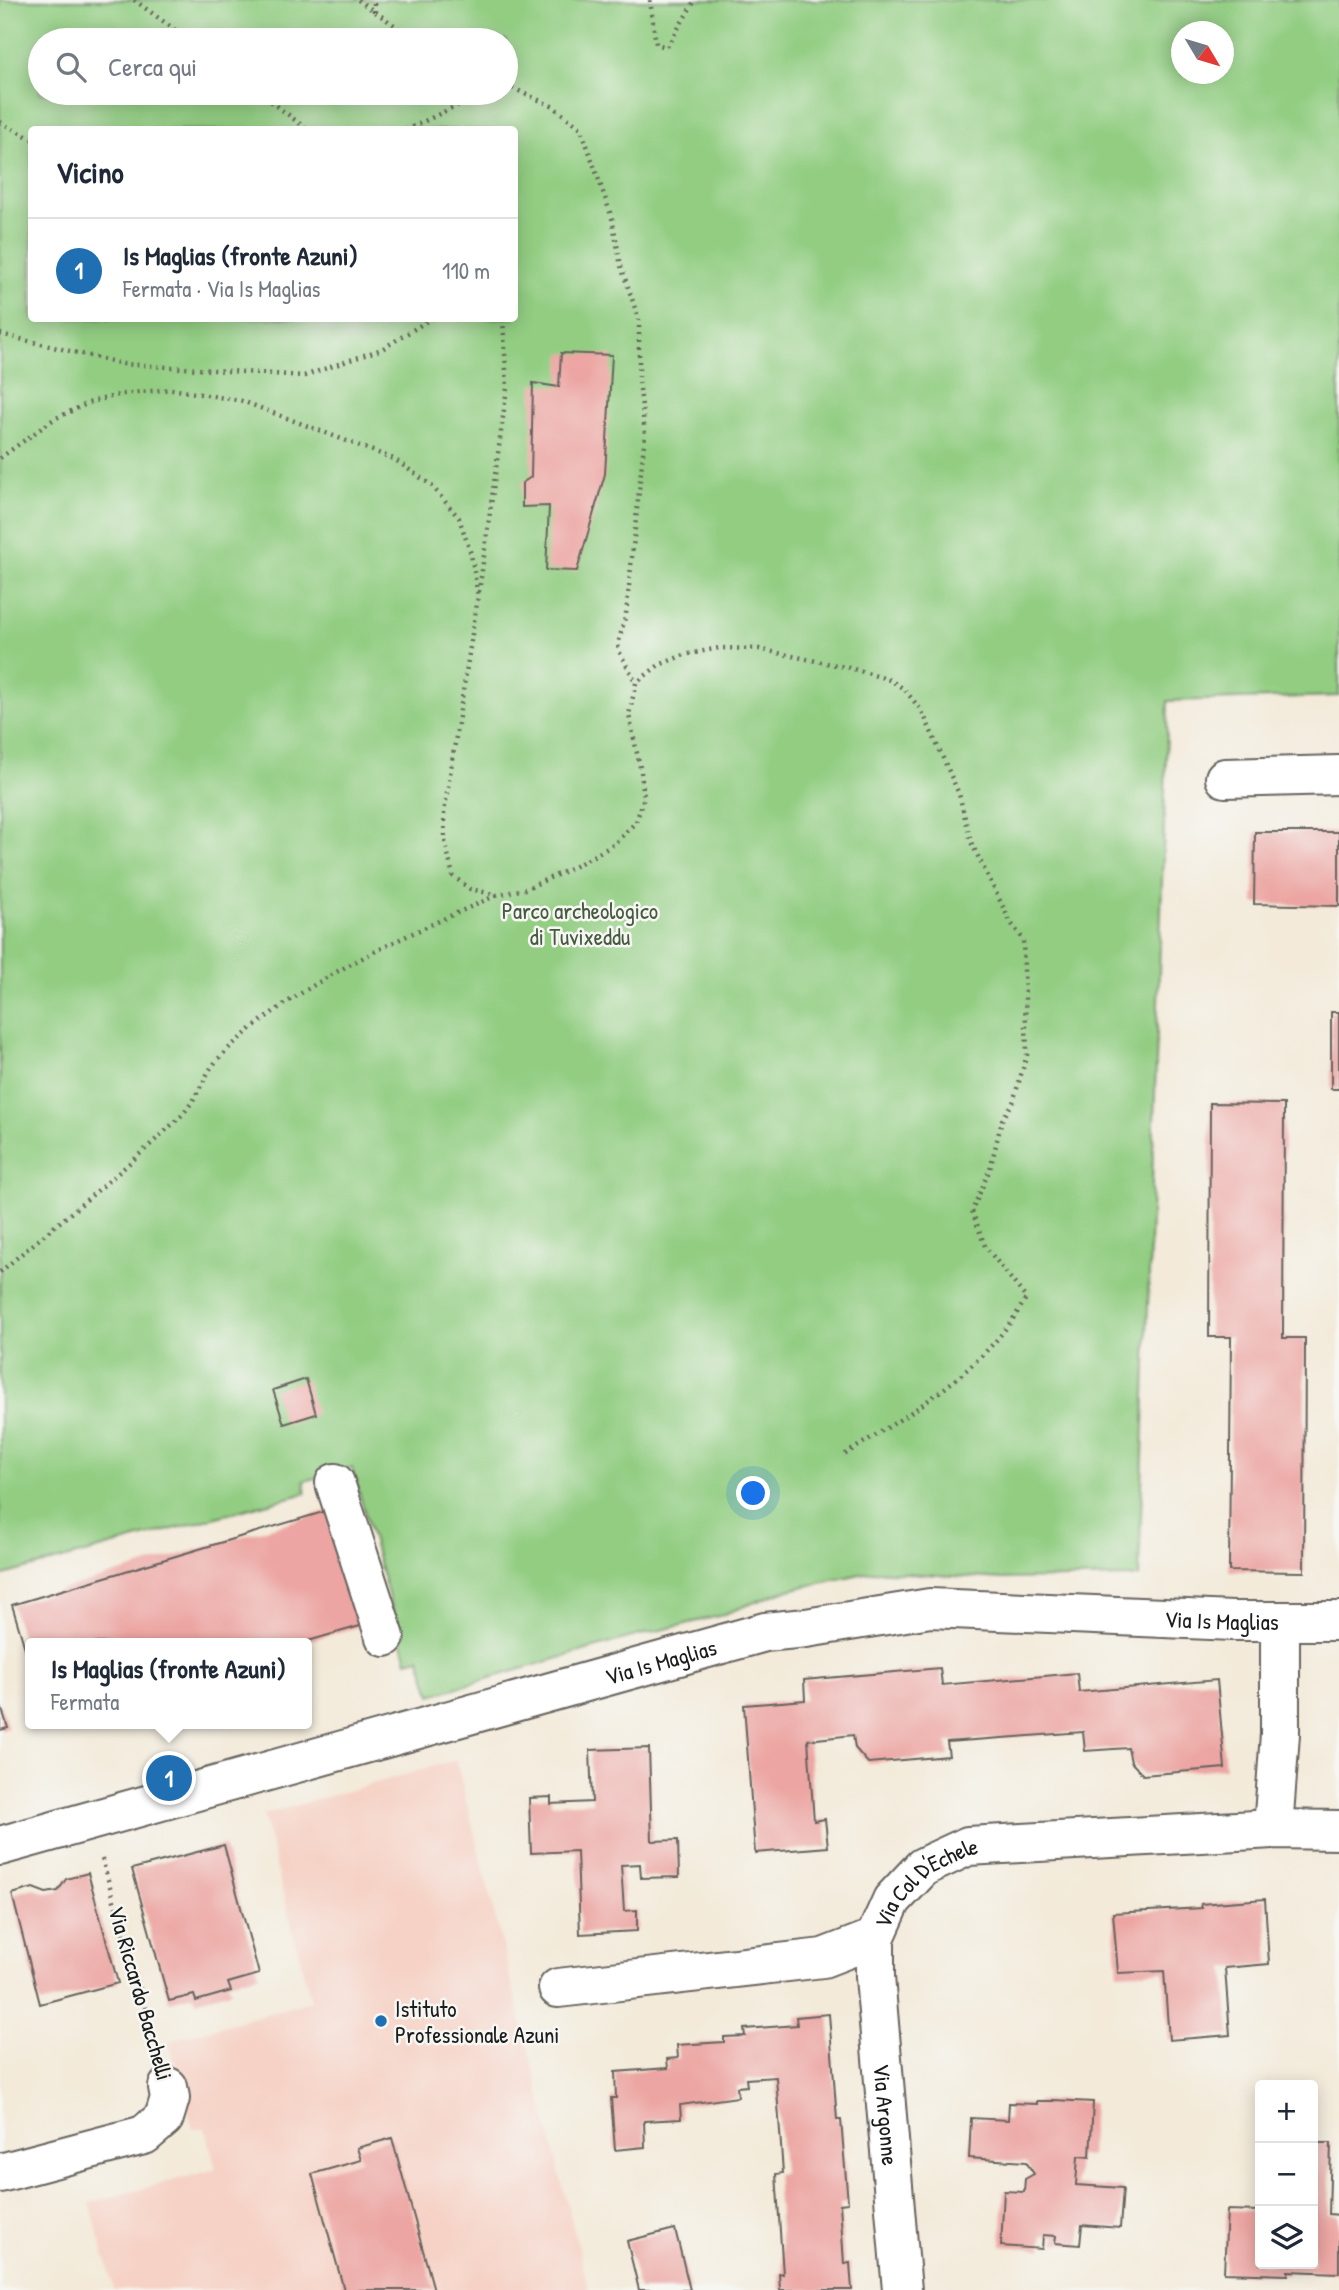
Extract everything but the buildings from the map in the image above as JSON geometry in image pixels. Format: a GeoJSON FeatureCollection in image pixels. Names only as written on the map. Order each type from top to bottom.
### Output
{"type":"FeatureCollection","features":[{"type":"Feature","properties":{"kind":"street"},"geometry":{"type":"LineString","coordinates":[[1225,778],[1339,775]]}},
{"type":"Feature","properties":{"kind":"street"},"geometry":{"type":"LineString","coordinates":[[335,1483],[385,1637]]}},
{"type":"Feature","properties":{"kind":"street","name":"Via Is Maglias"},"geometry":{"type":"LineString","coordinates":[[0,1846],[765,1632],[930,1608],[1339,1621]]}},
{"type":"Feature","properties":{"kind":"street"},"geometry":{"type":"LineString","coordinates":[[1273,1829],[1280,1734],[1280,1621]]}},
{"type":"Feature","properties":{"kind":"street","name":"Via Col D'Echele"},"geometry":{"type":"LineString","coordinates":[[558,1988],[823,1958],[875,1938],[892,1900],[923,1867],[968,1846],[1273,1829],[1339,1830]]}},
{"type":"Feature","properties":{"kind":"street","name":"Via Argonne"},"geometry":{"type":"LineString","coordinates":[[875,1938],[875,1977],[902,2290]]}},
{"type":"Feature","properties":{"kind":"street","name":"Via Riccardo Bacchelli"},"geometry":{"type":"LineString","coordinates":[[0,2172],[144,2135],[164,2118],[170,2098],[168,2087]]}},
{"type":"Feature","properties":{"kind":"path"},"geometry":{"type":"LineString","coordinates":[[134,0],[172,28]]}},
{"type":"Feature","properties":{"kind":"path"},"geometry":{"type":"LineString","coordinates":[[358,0],[398,28]]}},
{"type":"Feature","properties":{"kind":"path"},"geometry":{"type":"LineString","coordinates":[[374,0],[374,12]]}},
{"type":"Feature","properties":{"kind":"path"},"geometry":{"type":"LineString","coordinates":[[650,0],[656,44],[667,47],[695,0]]}},
{"type":"Feature","properties":{"kind":"path"},"geometry":{"type":"LineString","coordinates":[[518,90],[552,106],[581,128],[612,218],[621,266],[639,320],[639,380],[645,434],[626,614],[618,643],[619,651],[636,683]]}},
{"type":"Feature","properties":{"kind":"path"},"geometry":{"type":"LineString","coordinates":[[276,105],[303,126]]}},
{"type":"Feature","properties":{"kind":"path"},"geometry":{"type":"LineString","coordinates":[[414,126],[459,105]]}},
{"type":"Feature","properties":{"kind":"path"},"geometry":{"type":"LineString","coordinates":[[0,122],[28,137]]}},
{"type":"Feature","properties":{"kind":"path"},"geometry":{"type":"LineString","coordinates":[[0,334],[122,364],[304,376],[382,349],[426,322]]}},
{"type":"Feature","properties":{"kind":"path"},"geometry":{"type":"LineString","coordinates":[[497,895],[470,889],[453,876],[445,841],[444,813],[507,388],[503,322]]}},
{"type":"Feature","properties":{"kind":"path"},"geometry":{"type":"LineString","coordinates":[[0,458],[54,419],[91,402],[122,394],[171,389],[242,401],[394,459],[431,485],[459,518],[471,554],[478,596]]}},
{"type":"Feature","properties":{"kind":"path"},"geometry":{"type":"LineString","coordinates":[[0,1272],[153,1142],[184,1113],[199,1093],[210,1069],[245,1034],[290,1001],[390,943],[497,895],[525,890],[613,845],[636,822],[644,797],[629,715],[636,683],[659,665],[684,655],[719,648],[759,649],[850,668],[890,680],[904,689],[927,720],[959,794],[971,842],[1011,923],[1023,939],[1027,1055],[1013,1102],[1002,1120],[990,1168],[972,1211],[985,1246],[1026,1298],[1012,1324],[967,1371],[909,1414],[844,1454]]}},
{"type":"Feature","properties":{"kind":"path","name":"Via Riccardo Bacchelli"},"geometry":{"type":"LineString","coordinates":[[91,1821],[168,2087]]}},
{"type":"Feature","properties":{"kind":"shaded area","name":"Istituto Professionale Azuni"},"geometry":{"type":"Polygon","coordinates":[[[456,1760],[589,2290],[114,2290],[90,2203],[216,2169],[205,2127],[193,2129],[169,2041],[311,2001],[263,1815],[456,1760]]]}},
{"type":"Feature","properties":{"kind":"green space","name":"Parco archeologico di Tuvixeddu"},"geometry":{"type":"Polygon","coordinates":[[[0,0],[1339,0],[1339,696],[1168,701],[1139,1577],[1002,1579],[874,1571],[784,1591],[719,1616],[632,1637],[431,1695],[420,1658],[407,1661],[352,1468],[304,1481],[306,1493],[0,1576],[0,0]]]}},
{"type":"Feature","properties":{"kind":"place","name":"Is Maglias (fronte Azuni)"},"geometry":{"type":"Point","coordinates":[169,1778]}},
{"type":"Feature","properties":{"kind":"place","name":"Istituto Professionale Azuni"},"geometry":{"type":"Point","coordinates":[381,2021]}}]}
